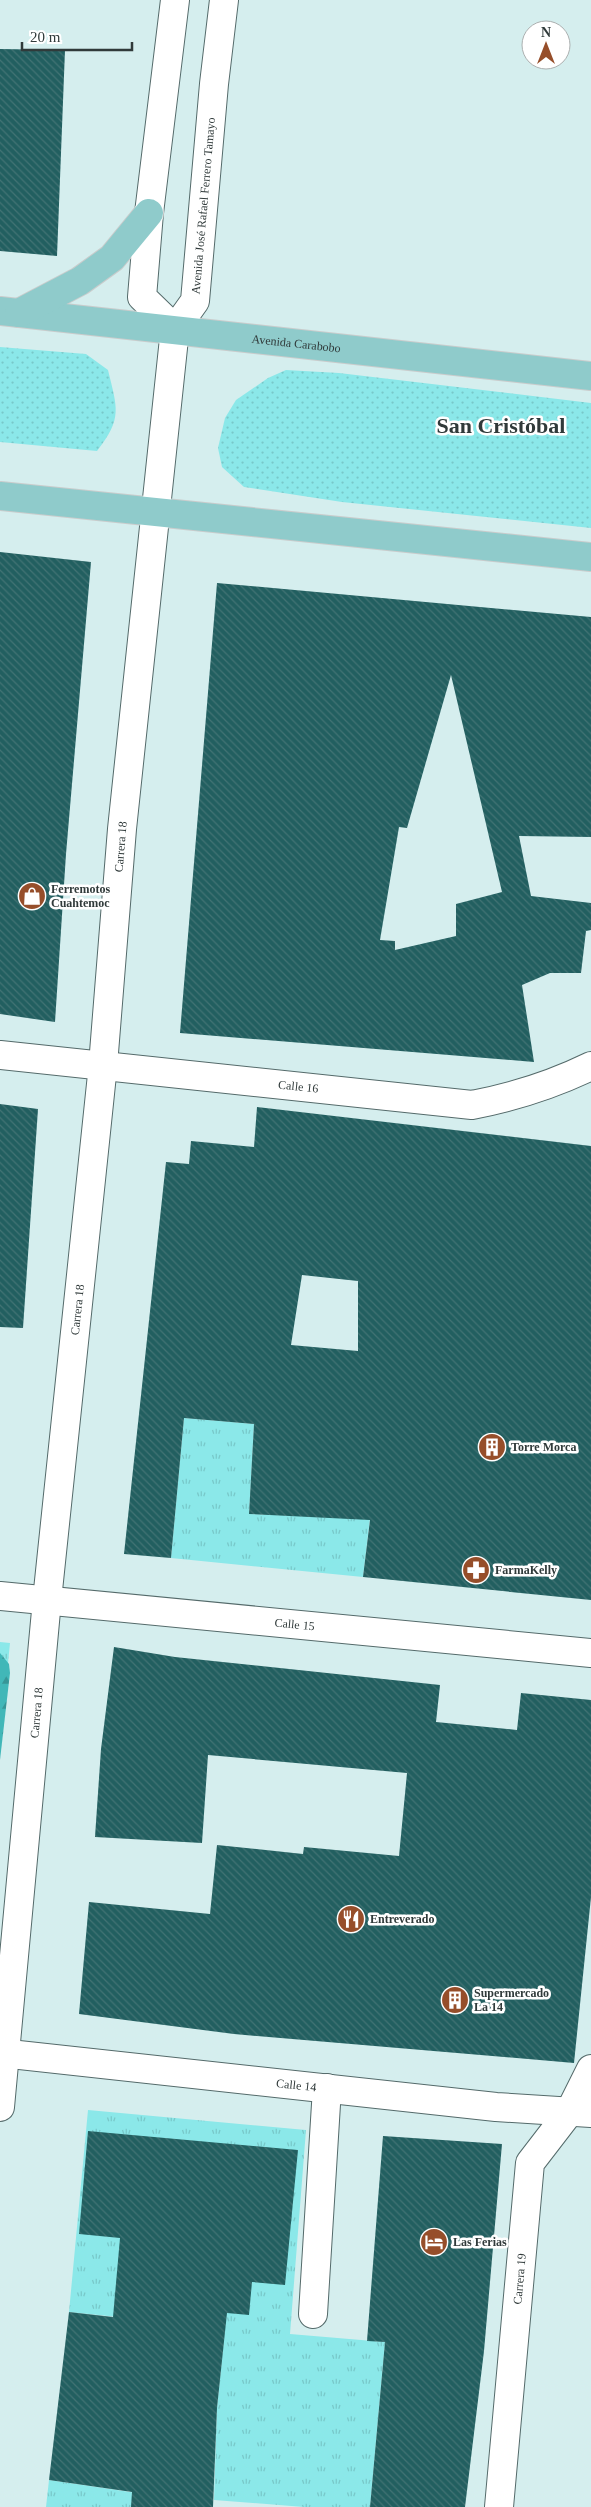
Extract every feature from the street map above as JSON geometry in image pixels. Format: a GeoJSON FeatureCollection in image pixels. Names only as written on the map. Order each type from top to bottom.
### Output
{"type":"FeatureCollection","features":[{"type":"Feature","properties":{"kind":"main road"},"geometry":{"type":"LineString","coordinates":[[10,312],[80,281],[112,258],[149,213]]}},
{"type":"Feature","properties":{"kind":"main road","name":"Avenida Carabobo"},"geometry":{"type":"LineString","coordinates":[[10,312],[591,376]]}},
{"type":"Feature","properties":{"kind":"main road"},"geometry":{"type":"LineString","coordinates":[[0,496],[591,557]]}},
{"type":"Feature","properties":{"kind":"street"},"geometry":{"type":"LineString","coordinates":[[175,0],[149,213],[142,297],[175,330]]}},
{"type":"Feature","properties":{"kind":"street","name":"Avenida José Rafael Ferrero Tamayo"},"geometry":{"type":"LineString","coordinates":[[175,330],[195,302],[214,84],[224,0]]}},
{"type":"Feature","properties":{"kind":"street","name":"Carrera 18"},"geometry":{"type":"LineString","coordinates":[[0,2107],[2,2053],[103,1065],[122,829],[175,330]]}},
{"type":"Feature","properties":{"kind":"street","name":"Calle 16"},"geometry":{"type":"LineString","coordinates":[[0,1055],[472,1105],[512,1098],[548,1086],[591,1066]]}},
{"type":"Feature","properties":{"kind":"street","name":"Calle 15"},"geometry":{"type":"LineString","coordinates":[[0,1596],[591,1653]]}},
{"type":"Feature","properties":{"kind":"street","name":"Calle 14"},"geometry":{"type":"LineString","coordinates":[[2,2053],[496,2107],[580,2112]]}},
{"type":"Feature","properties":{"kind":"street","name":"Carrera 19"},"geometry":{"type":"LineString","coordinates":[[499,2507],[530,2163],[580,2112],[591,2069]]}},
{"type":"Feature","properties":{"kind":"street"},"geometry":{"type":"LineString","coordinates":[[313,2314],[327,2088]]}},
{"type":"Feature","properties":{"kind":"green space"},"geometry":{"type":"Polygon","coordinates":[[[0,347],[86,354],[108,370],[116,412],[111,430],[97,451],[0,442],[0,347]]]}},
{"type":"Feature","properties":{"kind":"green space"},"geometry":{"type":"Polygon","coordinates":[[[286,370],[339,373],[591,403],[591,528],[342,502],[244,487],[222,467],[218,448],[225,418],[236,400],[268,378],[286,370]]]}},
{"type":"Feature","properties":{"kind":"green space"},"geometry":{"type":"Polygon","coordinates":[[[184,1418],[254,1424],[249,1514],[370,1518],[363,1577],[171,1558],[184,1418]]]}},
{"type":"Feature","properties":{"kind":"green space"},"geometry":{"type":"Polygon","coordinates":[[[0,1642],[10,1643],[0,1743],[0,1642]]]}},
{"type":"Feature","properties":{"kind":"green space"},"geometry":{"type":"Polygon","coordinates":[[[0,1653],[9,1664],[10,1673],[0,1760],[0,1653]]]}},
{"type":"Feature","properties":{"kind":"green space"},"geometry":{"type":"Polygon","coordinates":[[[88,2110],[306,2130],[290,2334],[385,2342],[370,2507],[304,2507],[214,2500],[217,2408],[225,2328],[69,2312],[88,2110]]]}},
{"type":"Feature","properties":{"kind":"green space"},"geometry":{"type":"Polygon","coordinates":[[[49,2480],[184,2500],[183,2507],[46,2507],[49,2480]]]}},
{"type":"Feature","properties":{"kind":"building"},"geometry":{"type":"Polygon","coordinates":[[[0,49],[65,50],[57,256],[0,251],[0,49]]]}},
{"type":"Feature","properties":{"kind":"building"},"geometry":{"type":"Polygon","coordinates":[[[0,552],[91,562],[66,854],[55,1022],[0,1014],[0,552]]]}},
{"type":"Feature","properties":{"kind":"building"},"geometry":{"type":"Polygon","coordinates":[[[217,583],[591,617],[591,837],[519,836],[531,896],[591,903],[591,930],[586,931],[581,973],[550,973],[522,985],[534,1062],[180,1033],[217,583]],[[451,675],[407,828],[399,827],[380,940],[395,941],[395,950],[456,936],[456,904],[502,892],[451,675]]]}},
{"type":"Feature","properties":{"kind":"building"},"geometry":{"type":"Polygon","coordinates":[[[0,1104],[38,1109],[23,1328],[0,1327],[0,1104]]]}},
{"type":"Feature","properties":{"kind":"building"},"geometry":{"type":"Polygon","coordinates":[[[257,1107],[591,1146],[591,1600],[363,1577],[370,1520],[249,1514],[254,1424],[184,1418],[171,1558],[124,1554],[166,1162],[189,1164],[191,1141],[254,1147],[257,1107]],[[302,1275],[291,1345],[358,1351],[358,1281],[302,1275]]]}},
{"type":"Feature","properties":{"kind":"building"},"geometry":{"type":"Polygon","coordinates":[[[114,1647],[175,1657],[440,1685],[436,1722],[517,1730],[521,1693],[591,1700],[591,1897],[574,2063],[234,2034],[79,2014],[89,1902],[210,1914],[217,1845],[303,1854],[304,1847],[399,1856],[407,1773],[208,1755],[202,1843],[95,1837],[101,1749],[114,1647]]]}},
{"type":"Feature","properties":{"kind":"building"},"geometry":{"type":"Polygon","coordinates":[[[88,2131],[298,2150],[285,2285],[252,2282],[249,2315],[227,2313],[217,2408],[213,2507],[131,2507],[132,2492],[49,2480],[69,2312],[113,2317],[120,2238],[79,2234],[88,2131]]]}},
{"type":"Feature","properties":{"kind":"building","name":"Las Ferias"},"geometry":{"type":"Polygon","coordinates":[[[383,2136],[502,2144],[484,2351],[465,2507],[370,2507],[385,2342],[367,2341],[383,2136]]]}},
{"type":"Feature","properties":{"kind":"place","name":"Ferremotos Cuahtemoc"},"geometry":{"type":"Point","coordinates":[32,896]}},
{"type":"Feature","properties":{"kind":"place","name":"Torre Morca"},"geometry":{"type":"Point","coordinates":[492,1447]}},
{"type":"Feature","properties":{"kind":"place","name":"FarmaKelly"},"geometry":{"type":"Point","coordinates":[476,1570]}},
{"type":"Feature","properties":{"kind":"place","name":"Entreverado"},"geometry":{"type":"Point","coordinates":[351,1919]}},
{"type":"Feature","properties":{"kind":"place","name":"Supermercado La 14"},"geometry":{"type":"Point","coordinates":[455,2000]}},
{"type":"Feature","properties":{"kind":"place","name":"Las Ferias"},"geometry":{"type":"Point","coordinates":[434,2242]}},
{"type":"Feature","properties":{"kind":"district","name":"San Cristóbal"},"geometry":{"type":"Point","coordinates":[501,425]}}]}
